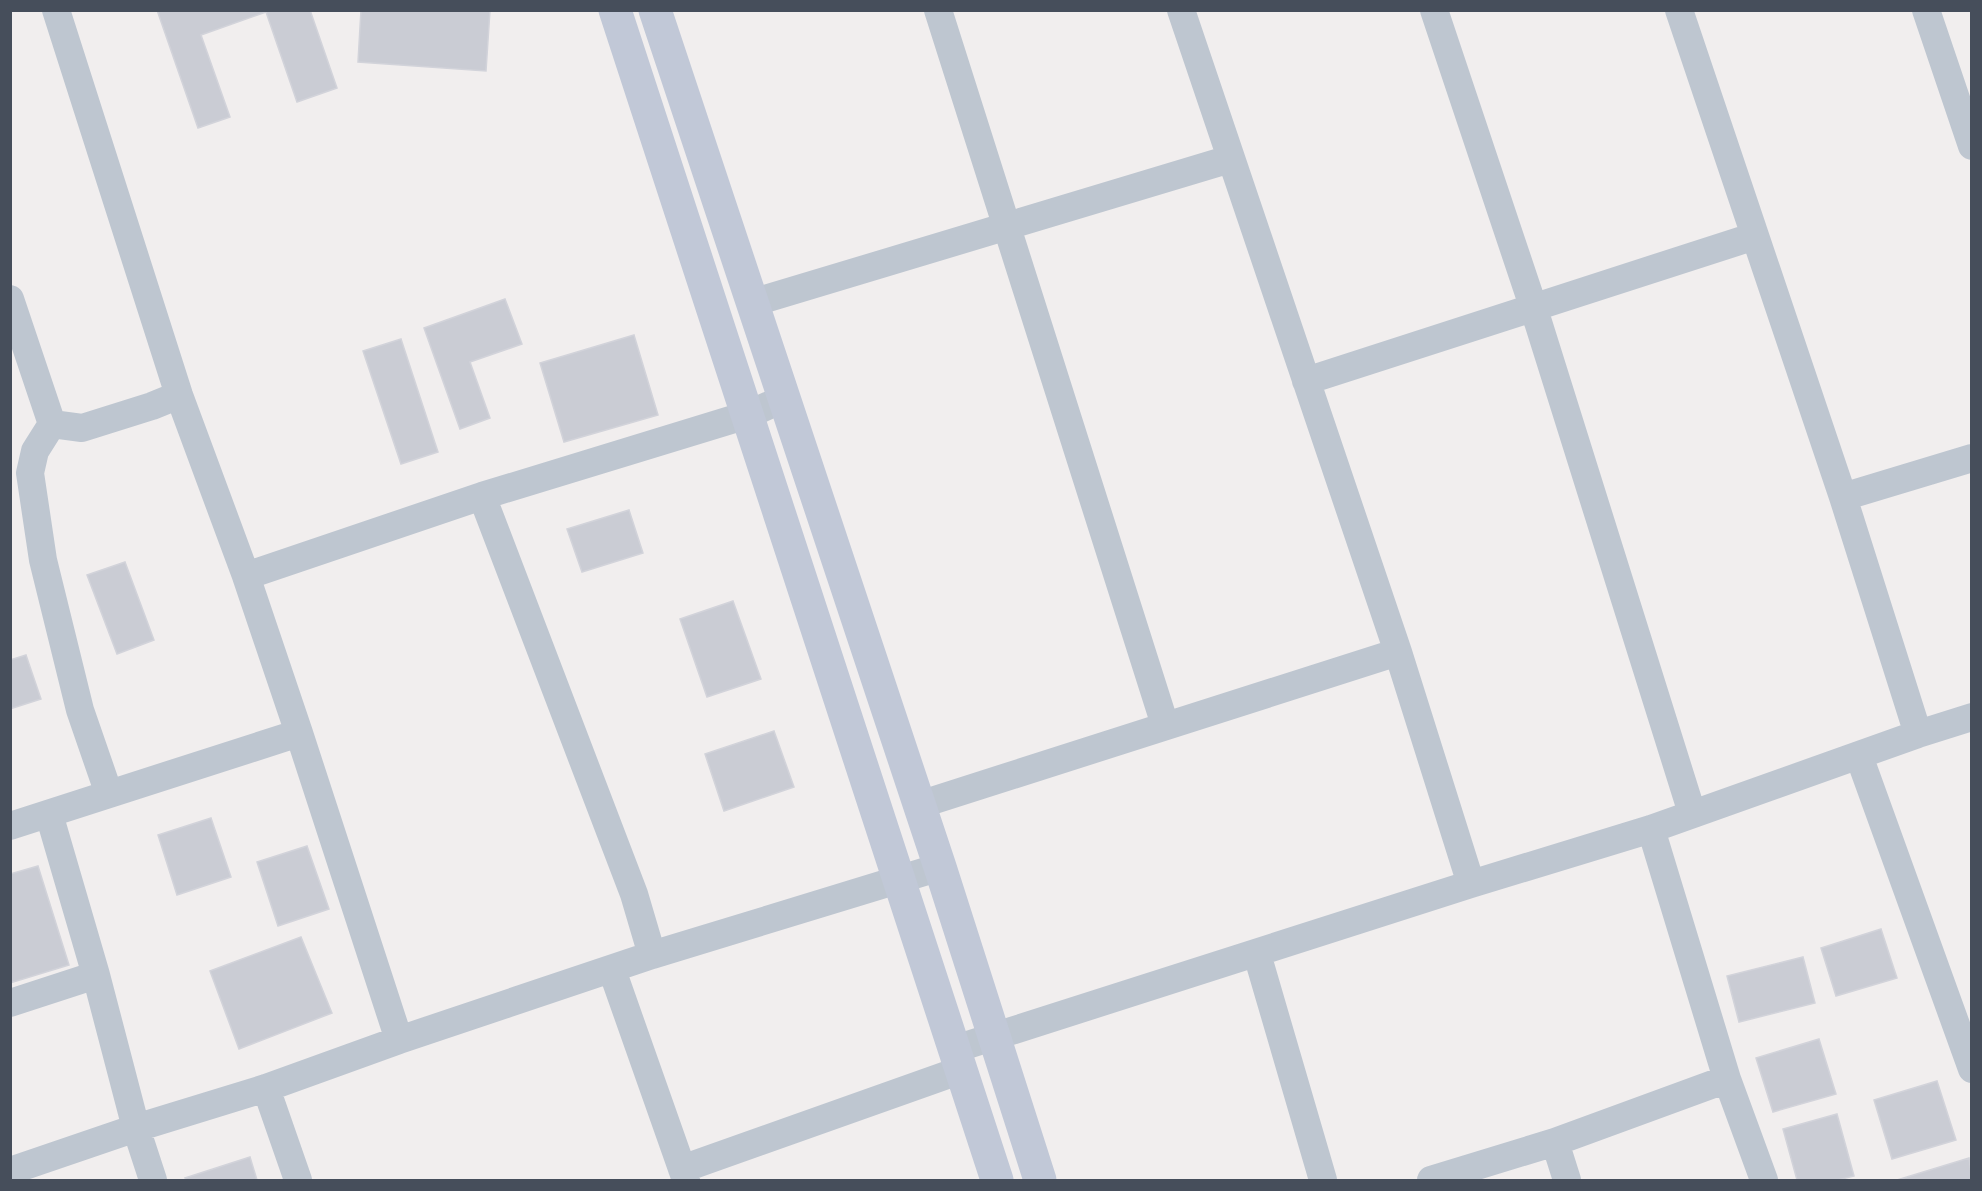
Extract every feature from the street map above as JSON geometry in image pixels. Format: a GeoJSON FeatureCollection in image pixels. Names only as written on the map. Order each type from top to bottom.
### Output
{"type":"FeatureCollection","features":[{"type":"Feature","properties":{"kind":"street"},"geometry":{"type":"LineString","coordinates":[[56,10],[179,395],[246,576],[399,1040]]}},
{"type":"Feature","properties":{"kind":"street"},"geometry":{"type":"LineString","coordinates":[[615,10],[997,1180]]}},
{"type":"Feature","properties":{"kind":"street"},"geometry":{"type":"LineString","coordinates":[[655,10],[940,867],[1040,1180]]}},
{"type":"Feature","properties":{"kind":"street"},"geometry":{"type":"LineString","coordinates":[[938,10],[1165,725]]}},
{"type":"Feature","properties":{"kind":"street"},"geometry":{"type":"LineString","coordinates":[[1180,10],[1398,652],[1471,884]]}},
{"type":"Feature","properties":{"kind":"street"},"geometry":{"type":"LineString","coordinates":[[1434,10],[1533,306],[1692,813]]}},
{"type":"Feature","properties":{"kind":"street"},"geometry":{"type":"LineString","coordinates":[[1679,10],[1843,497],[1918,734]]}},
{"type":"Feature","properties":{"kind":"street"},"geometry":{"type":"LineString","coordinates":[[1926,10],[1971,146]]}},
{"type":"Feature","properties":{"kind":"street"},"geometry":{"type":"LineString","coordinates":[[752,303],[1230,159]]}},
{"type":"Feature","properties":{"kind":"street"},"geometry":{"type":"LineString","coordinates":[[1306,381],[1755,236]]}},
{"type":"Feature","properties":{"kind":"street"},"geometry":{"type":"LineString","coordinates":[[10,298],[20,357],[52,424]]}},
{"type":"Feature","properties":{"kind":"street"},"geometry":{"type":"LineString","coordinates":[[52,424],[82,428],[153,406],[179,395]]}},
{"type":"Feature","properties":{"kind":"street"},"geometry":{"type":"LineString","coordinates":[[246,576],[482,496],[747,415],[785,398]]}},
{"type":"Feature","properties":{"kind":"street"},"geometry":{"type":"LineString","coordinates":[[52,424],[35,451],[22,498],[44,560],[80,710],[109,794]]}},
{"type":"Feature","properties":{"kind":"street"},"geometry":{"type":"LineString","coordinates":[[1843,497],[1971,458]]}},
{"type":"Feature","properties":{"kind":"street"},"geometry":{"type":"LineString","coordinates":[[482,496],[634,894],[652,955]]}},
{"type":"Feature","properties":{"kind":"street"},"geometry":{"type":"LineString","coordinates":[[919,805],[1398,652]]}},
{"type":"Feature","properties":{"kind":"street"},"geometry":{"type":"LineString","coordinates":[[612,970],[684,1175],[958,1060],[995,1038],[1471,884],[1651,829],[1971,717]]}},
{"type":"Feature","properties":{"kind":"street"},"geometry":{"type":"LineString","coordinates":[[10,826],[299,733]]}},
{"type":"Feature","properties":{"kind":"street"},"geometry":{"type":"LineString","coordinates":[[1859,756],[1971,1069]]}},
{"type":"Feature","properties":{"kind":"street"},"geometry":{"type":"LineString","coordinates":[[49,814],[96,975],[136,1128],[153,1180]]}},
{"type":"Feature","properties":{"kind":"street"},"geometry":{"type":"LineString","coordinates":[[1651,829],[1727,1079],[1764,1180]]}},
{"type":"Feature","properties":{"kind":"street"},"geometry":{"type":"LineString","coordinates":[[10,1171],[136,1128],[266,1088],[399,1040],[652,955],[940,867]]}},
{"type":"Feature","properties":{"kind":"street"},"geometry":{"type":"LineString","coordinates":[[1257,954],[1323,1180]]}},
{"type":"Feature","properties":{"kind":"street"},"geometry":{"type":"LineString","coordinates":[[10,1003],[96,975]]}},
{"type":"Feature","properties":{"kind":"street"},"geometry":{"type":"LineString","coordinates":[[1431,1180],[1555,1142],[1727,1079]]}},
{"type":"Feature","properties":{"kind":"street"},"geometry":{"type":"LineString","coordinates":[[266,1088],[298,1180]]}},
{"type":"Feature","properties":{"kind":"street"},"geometry":{"type":"LineString","coordinates":[[1555,1142],[1568,1180]]}},
{"type":"Feature","properties":{"kind":"building"},"geometry":{"type":"Polygon","coordinates":[[[157,10],[310,10],[337,88],[297,102],[266,12],[201,35],[230,117],[198,128],[157,10]]]}},
{"type":"Feature","properties":{"kind":"building"},"geometry":{"type":"Polygon","coordinates":[[[361,10],[490,10],[486,71],[358,62],[361,10]]]}},
{"type":"Feature","properties":{"kind":"building"},"geometry":{"type":"Polygon","coordinates":[[[505,299],[522,344],[470,362],[490,418],[460,429],[424,328],[505,299]]]}},
{"type":"Feature","properties":{"kind":"building"},"geometry":{"type":"Polygon","coordinates":[[[634,335],[658,415],[564,442],[540,363],[634,335]]]}},
{"type":"Feature","properties":{"kind":"building"},"geometry":{"type":"Polygon","coordinates":[[[401,339],[438,452],[401,464],[363,351],[401,339]]]}},
{"type":"Feature","properties":{"kind":"building"},"geometry":{"type":"Polygon","coordinates":[[[629,510],[643,553],[582,572],[567,529],[629,510]]]}},
{"type":"Feature","properties":{"kind":"building"},"geometry":{"type":"Polygon","coordinates":[[[125,562],[154,640],[117,654],[87,575],[125,562]]]}},
{"type":"Feature","properties":{"kind":"building"},"geometry":{"type":"Polygon","coordinates":[[[733,601],[761,679],[707,697],[680,619],[733,601]]]}},
{"type":"Feature","properties":{"kind":"building"},"geometry":{"type":"Polygon","coordinates":[[[26,655],[41,699],[10,709],[10,660],[26,655]]]}},
{"type":"Feature","properties":{"kind":"building"},"geometry":{"type":"Polygon","coordinates":[[[774,731],[794,787],[724,811],[705,754],[774,731]]]}},
{"type":"Feature","properties":{"kind":"building"},"geometry":{"type":"Polygon","coordinates":[[[211,818],[231,877],[177,895],[158,835],[211,818]]]}},
{"type":"Feature","properties":{"kind":"building"},"geometry":{"type":"Polygon","coordinates":[[[307,846],[329,909],[278,926],[257,862],[307,846]]]}},
{"type":"Feature","properties":{"kind":"building"},"geometry":{"type":"Polygon","coordinates":[[[38,866],[69,965],[10,983],[10,874],[38,866]]]}},
{"type":"Feature","properties":{"kind":"building"},"geometry":{"type":"Polygon","coordinates":[[[1881,929],[1897,978],[1836,996],[1821,948],[1881,929]]]}},
{"type":"Feature","properties":{"kind":"building"},"geometry":{"type":"Polygon","coordinates":[[[301,937],[332,1013],[239,1049],[210,971],[301,937]]]}},
{"type":"Feature","properties":{"kind":"building"},"geometry":{"type":"Polygon","coordinates":[[[1803,957],[1815,1003],[1739,1022],[1727,976],[1803,957]]]}},
{"type":"Feature","properties":{"kind":"building"},"geometry":{"type":"Polygon","coordinates":[[[1819,1039],[1836,1094],[1773,1112],[1756,1058],[1819,1039]]]}},
{"type":"Feature","properties":{"kind":"building"},"geometry":{"type":"Polygon","coordinates":[[[1937,1081],[1956,1140],[1892,1159],[1874,1100],[1937,1081]]]}},
{"type":"Feature","properties":{"kind":"building"},"geometry":{"type":"Polygon","coordinates":[[[1837,1114],[1854,1176],[1838,1180],[1797,1180],[1783,1129],[1837,1114]]]}},
{"type":"Feature","properties":{"kind":"building"},"geometry":{"type":"Polygon","coordinates":[[[250,1157],[257,1180],[186,1180],[185,1178],[250,1157]]]}},
{"type":"Feature","properties":{"kind":"building"},"geometry":{"type":"Polygon","coordinates":[[[1969,1158],[1972,1180],[1897,1180],[1969,1158]]]}}]}
